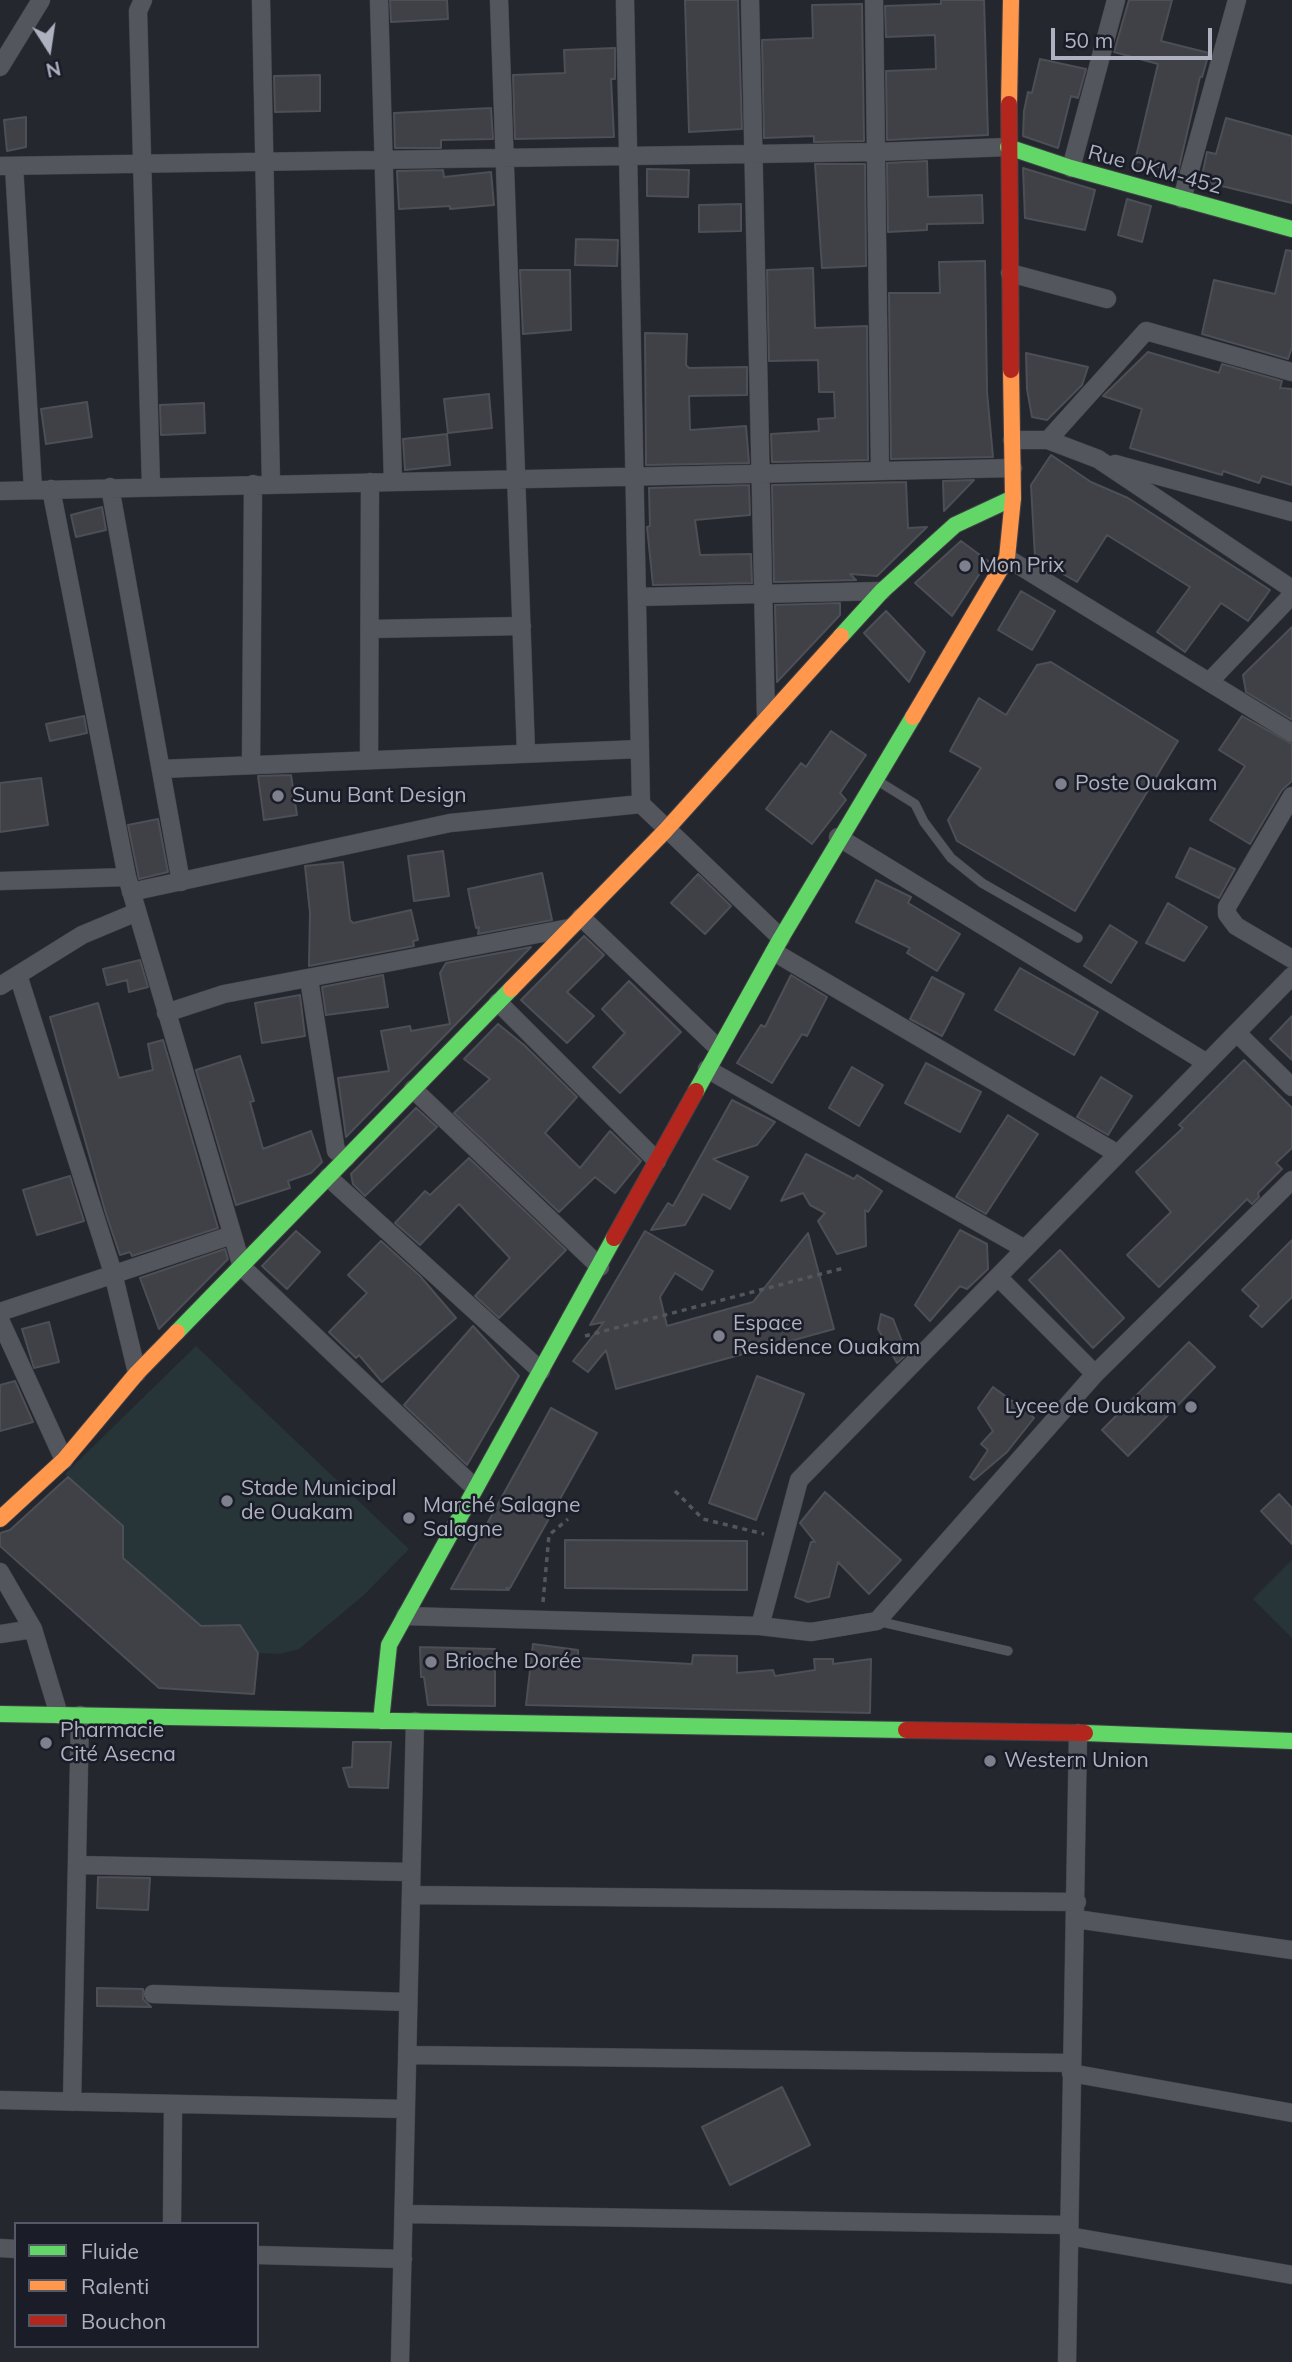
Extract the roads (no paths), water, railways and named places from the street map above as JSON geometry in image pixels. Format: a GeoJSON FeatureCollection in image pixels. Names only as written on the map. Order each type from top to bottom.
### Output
{"type":"FeatureCollection","features":[{"type":"Feature","properties":{"kind":"street"},"geometry":{"type":"LineString","coordinates":[[0,67],[41,0]]}},
{"type":"Feature","properties":{"kind":"street"},"geometry":{"type":"LineString","coordinates":[[143,0],[138,11],[151,486]]}},
{"type":"Feature","properties":{"kind":"street"},"geometry":{"type":"LineString","coordinates":[[261,0],[271,484]]}},
{"type":"Feature","properties":{"kind":"street"},"geometry":{"type":"LineString","coordinates":[[379,0],[393,482]]}},
{"type":"Feature","properties":{"kind":"street"},"geometry":{"type":"LineString","coordinates":[[499,0],[526,753]]}},
{"type":"Feature","properties":{"kind":"street"},"geometry":{"type":"LineString","coordinates":[[625,0],[641,804],[777,945],[1118,1154]]}},
{"type":"Feature","properties":{"kind":"street"},"geometry":{"type":"LineString","coordinates":[[750,0],[765,718]]}},
{"type":"Feature","properties":{"kind":"street"},"geometry":{"type":"LineString","coordinates":[[874,0],[880,471]]}},
{"type":"Feature","properties":{"kind":"street"},"geometry":{"type":"LineString","coordinates":[[382,1721],[389,1645],[474,1488],[600,1268],[718,1048],[838,837],[1007,558],[1013,498],[1008,146],[1012,0]]}},
{"type":"Feature","properties":{"kind":"street"},"geometry":{"type":"LineString","coordinates":[[1071,169],[1116,0]]}},
{"type":"Feature","properties":{"kind":"street"},"geometry":{"type":"LineString","coordinates":[[1182,199],[1237,0]]}},
{"type":"Feature","properties":{"kind":"street"},"geometry":{"type":"LineString","coordinates":[[33,489],[7,166],[876,152],[1008,146]]}},
{"type":"Feature","properties":{"kind":"street","name":"Rue OKM-452"},"geometry":{"type":"LineString","coordinates":[[1008,146],[1071,169],[1292,229]]}},
{"type":"Feature","properties":{"kind":"street"},"geometry":{"type":"LineString","coordinates":[[1010,273],[1107,299]]}},
{"type":"Feature","properties":{"kind":"street"},"geometry":{"type":"LineString","coordinates":[[1048,440],[1146,331],[1292,372]]}},
{"type":"Feature","properties":{"kind":"street"},"geometry":{"type":"LineString","coordinates":[[1012,440],[1048,440],[1098,459],[1292,512]]}},
{"type":"Feature","properties":{"kind":"street"},"geometry":{"type":"LineString","coordinates":[[1098,459],[1292,589]]}},
{"type":"Feature","properties":{"kind":"street"},"geometry":{"type":"LineString","coordinates":[[0,491],[1013,468]]}},
{"type":"Feature","properties":{"kind":"street"},"geometry":{"type":"LineString","coordinates":[[369,760],[370,482]]}},
{"type":"Feature","properties":{"kind":"street"},"geometry":{"type":"LineString","coordinates":[[251,765],[253,485]]}},
{"type":"Feature","properties":{"kind":"street"},"geometry":{"type":"LineString","coordinates":[[110,487],[181,881]]}},
{"type":"Feature","properties":{"kind":"street"},"geometry":{"type":"LineString","coordinates":[[51,489],[129,885],[242,1267],[474,1488]]}},
{"type":"Feature","properties":{"kind":"street"},"geometry":{"type":"LineString","coordinates":[[0,1519],[64,1460],[137,1373],[666,831],[881,591],[955,524],[1013,498]]}},
{"type":"Feature","properties":{"kind":"street"},"geometry":{"type":"LineString","coordinates":[[1007,558],[1292,733]]}},
{"type":"Feature","properties":{"kind":"street"},"geometry":{"type":"LineString","coordinates":[[637,597],[881,591]]}},
{"type":"Feature","properties":{"kind":"street"},"geometry":{"type":"LineString","coordinates":[[1209,682],[1292,595]]}},
{"type":"Feature","properties":{"kind":"street"},"geometry":{"type":"LineString","coordinates":[[370,629],[522,626]]}},
{"type":"Feature","properties":{"kind":"street"},"geometry":{"type":"LineString","coordinates":[[161,769],[640,749]]}},
{"type":"Feature","properties":{"kind":"street"},"geometry":{"type":"LineString","coordinates":[[1292,796],[1227,907],[1227,914],[1236,926],[1292,959]]}},
{"type":"Feature","properties":{"kind":"street"},"geometry":{"type":"LineString","coordinates":[[0,881],[129,885],[181,881],[450,823],[641,804]]}},
{"type":"Feature","properties":{"kind":"street"},"geometry":{"type":"LineString","coordinates":[[838,837],[1207,1063]]}},
{"type":"Feature","properties":{"kind":"street"},"geometry":{"type":"LineString","coordinates":[[0,986],[82,935],[136,912]]}},
{"type":"Feature","properties":{"kind":"street"},"geometry":{"type":"LineString","coordinates":[[166,1013],[224,994],[309,979],[575,923]]}},
{"type":"Feature","properties":{"kind":"street"},"geometry":{"type":"LineString","coordinates":[[575,923],[718,1048]]}},
{"type":"Feature","properties":{"kind":"street"},"geometry":{"type":"LineString","coordinates":[[18,975],[113,1273],[137,1373]]}},
{"type":"Feature","properties":{"kind":"street"},"geometry":{"type":"LineString","coordinates":[[760,1626],[799,1480],[1292,976]]}},
{"type":"Feature","properties":{"kind":"street"},"geometry":{"type":"LineString","coordinates":[[309,979],[336,1150],[346,1158]]}},
{"type":"Feature","properties":{"kind":"street"},"geometry":{"type":"LineString","coordinates":[[498,1002],[657,1161]]}},
{"type":"Feature","properties":{"kind":"street"},"geometry":{"type":"LineString","coordinates":[[1237,1033],[1292,1087]]}},
{"type":"Feature","properties":{"kind":"street"},"geometry":{"type":"LineString","coordinates":[[707,1069],[1025,1249]]}},
{"type":"Feature","properties":{"kind":"street"},"geometry":{"type":"LineString","coordinates":[[413,1089],[600,1268]]}},
{"type":"Feature","properties":{"kind":"street"},"geometry":{"type":"LineString","coordinates":[[328,1177],[541,1371]]}},
{"type":"Feature","properties":{"kind":"street"},"geometry":{"type":"LineString","coordinates":[[405,1616],[760,1626],[811,1632],[877,1620],[1095,1374],[1292,1180]]}},
{"type":"Feature","properties":{"kind":"street"},"geometry":{"type":"LineString","coordinates":[[0,1312],[232,1235]]}},
{"type":"Feature","properties":{"kind":"street"},"geometry":{"type":"LineString","coordinates":[[998,1277],[1095,1374]]}},
{"type":"Feature","properties":{"kind":"street"},"geometry":{"type":"LineString","coordinates":[[0,1320],[64,1460]]}},
{"type":"Feature","properties":{"kind":"street"},"geometry":{"type":"LineString","coordinates":[[0,1572],[33,1629],[60,1715]]}},
{"type":"Feature","properties":{"kind":"street"},"geometry":{"type":"LineString","coordinates":[[0,1634],[33,1629]]}},
{"type":"Feature","properties":{"kind":"street"},"geometry":{"type":"LineString","coordinates":[[0,1714],[1078,1733],[1292,1741]]}},
{"type":"Feature","properties":{"kind":"street"},"geometry":{"type":"LineString","coordinates":[[72,2102],[80,1716]]}},
{"type":"Feature","properties":{"kind":"street"},"geometry":{"type":"LineString","coordinates":[[400,2362],[415,1721]]}},
{"type":"Feature","properties":{"kind":"street"},"geometry":{"type":"LineString","coordinates":[[1067,2362],[1078,1733]]}},
{"type":"Feature","properties":{"kind":"street"},"geometry":{"type":"LineString","coordinates":[[77,1865],[411,1872]]}},
{"type":"Feature","properties":{"kind":"street"},"geometry":{"type":"LineString","coordinates":[[411,1895],[1076,1910],[1292,1950]]}},
{"type":"Feature","properties":{"kind":"street"},"geometry":{"type":"LineString","coordinates":[[153,1994],[408,2002]]}},
{"type":"Feature","properties":{"kind":"street"},"geometry":{"type":"LineString","coordinates":[[407,2055],[1072,2068],[1292,2113]]}},
{"type":"Feature","properties":{"kind":"street"},"geometry":{"type":"LineString","coordinates":[[0,2100],[406,2109]]}},
{"type":"Feature","properties":{"kind":"street"},"geometry":{"type":"LineString","coordinates":[[172,2222],[173,2104]]}},
{"type":"Feature","properties":{"kind":"street"},"geometry":{"type":"LineString","coordinates":[[404,2214],[1069,2230],[1292,2275]]}},
{"type":"Feature","properties":{"kind":"street"},"geometry":{"type":"LineString","coordinates":[[259,2255],[403,2259]]}},
{"type":"Feature","properties":{"kind":"lane"},"geometry":{"type":"LineString","coordinates":[[873,779],[915,804],[924,822],[951,858],[982,883],[1078,938]]}},
{"type":"Feature","properties":{"kind":"lane"},"geometry":{"type":"LineString","coordinates":[[877,1620],[1008,1651]]}},
{"type":"Feature","properties":{"kind":"place","name":"Mon Prix"},"geometry":{"type":"Point","coordinates":[965,566]}},
{"type":"Feature","properties":{"kind":"place","name":"Poste Ouakam"},"geometry":{"type":"Point","coordinates":[1061,784]}},
{"type":"Feature","properties":{"kind":"place","name":"Sunu Bant Design"},"geometry":{"type":"Point","coordinates":[278,796]}},
{"type":"Feature","properties":{"kind":"place","name":"Espace Residence Ouakam"},"geometry":{"type":"Point","coordinates":[719,1336]}},
{"type":"Feature","properties":{"kind":"place","name":"Lycee de Ouakam"},"geometry":{"type":"Point","coordinates":[1191,1407]}},
{"type":"Feature","properties":{"kind":"place","name":"Stade Municipal de Ouakam"},"geometry":{"type":"Point","coordinates":[227,1501]}},
{"type":"Feature","properties":{"kind":"place","name":"Marché Salagne Salagne"},"geometry":{"type":"Point","coordinates":[409,1518]}},
{"type":"Feature","properties":{"kind":"place","name":"Brioche Dorée"},"geometry":{"type":"Point","coordinates":[431,1662]}},
{"type":"Feature","properties":{"kind":"place","name":"Pharmacie Cité Asecna"},"geometry":{"type":"Point","coordinates":[46,1743]}},
{"type":"Feature","properties":{"kind":"place","name":"Western Union"},"geometry":{"type":"Point","coordinates":[990,1761]}}]}
